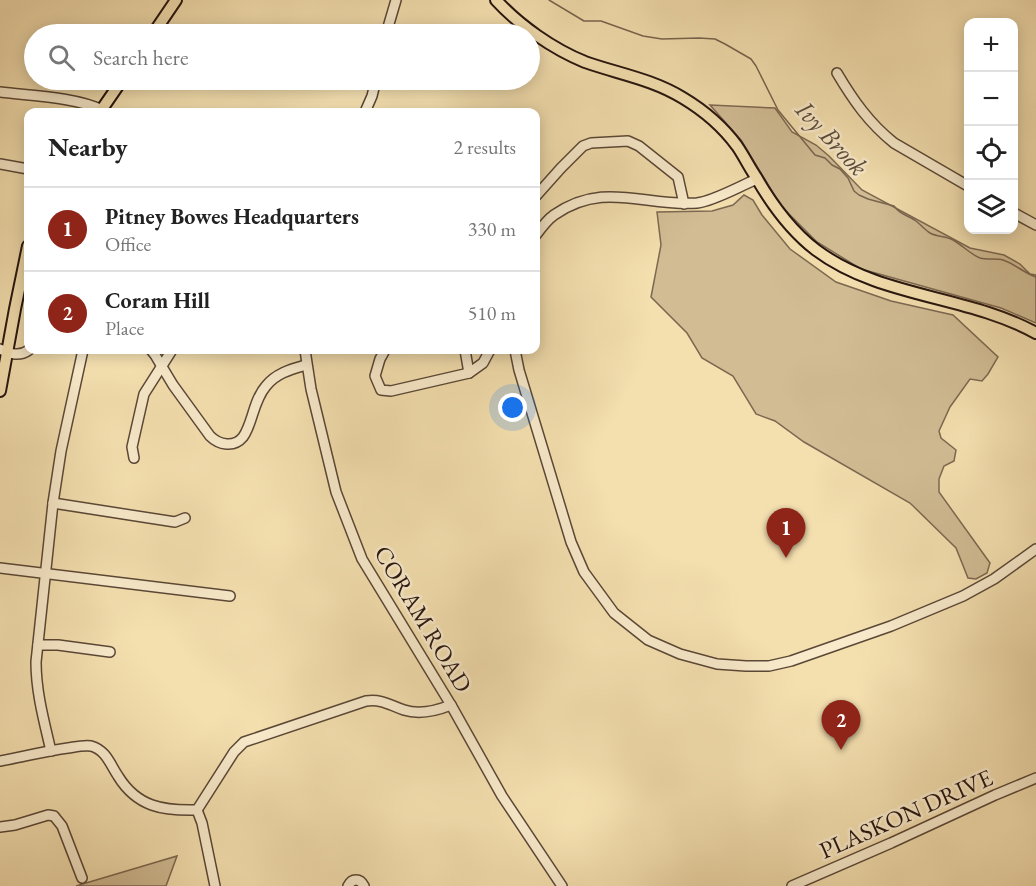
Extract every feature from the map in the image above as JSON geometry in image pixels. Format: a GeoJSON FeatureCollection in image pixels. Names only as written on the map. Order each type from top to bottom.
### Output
{"type":"FeatureCollection","features":[{"type":"Feature","properties":{"kind":"main road"},"geometry":{"type":"LineString","coordinates":[[160,24],[176,0]]}},
{"type":"Feature","properties":{"kind":"main road"},"geometry":{"type":"LineString","coordinates":[[496,0],[523,24]]}},
{"type":"Feature","properties":{"kind":"main road"},"geometry":{"type":"LineString","coordinates":[[540,36],[555,47],[584,61],[660,85],[700,108],[737,146],[756,179],[794,232],[831,260],[870,279],[996,315],[1036,333]]}},
{"type":"Feature","properties":{"kind":"main road"},"geometry":{"type":"LineString","coordinates":[[103,108],[115,90]]}},
{"type":"Feature","properties":{"kind":"main road"},"geometry":{"type":"LineString","coordinates":[[0,391],[4,351],[24,264]]}},
{"type":"Feature","properties":{"kind":"street"},"geometry":{"type":"LineString","coordinates":[[389,24],[396,0]]}},
{"type":"Feature","properties":{"kind":"street"},"geometry":{"type":"LineString","coordinates":[[837,73],[852,98],[872,124],[883,134],[894,143],[964,183]]}},
{"type":"Feature","properties":{"kind":"street"},"geometry":{"type":"LineString","coordinates":[[367,108],[374,90]]}},
{"type":"Feature","properties":{"kind":"street"},"geometry":{"type":"LineString","coordinates":[[0,92],[62,100],[92,105],[96,108]]}},
{"type":"Feature","properties":{"kind":"street"},"geometry":{"type":"LineString","coordinates":[[540,192],[583,146],[591,143],[628,141],[639,146],[678,177],[684,204]]}},
{"type":"Feature","properties":{"kind":"street"},"geometry":{"type":"LineString","coordinates":[[0,164],[24,168]]}},
{"type":"Feature","properties":{"kind":"street"},"geometry":{"type":"LineString","coordinates":[[540,230],[552,216],[568,206],[584,201],[617,196],[684,204],[701,203],[756,179]]}},
{"type":"Feature","properties":{"kind":"street"},"geometry":{"type":"LineString","coordinates":[[1018,215],[1036,225]]}},
{"type":"Feature","properties":{"kind":"street"},"geometry":{"type":"LineString","coordinates":[[4,351],[24,353]]}},
{"type":"Feature","properties":{"kind":"street"},"geometry":{"type":"LineString","coordinates":[[51,750],[37,687],[36,662],[53,503],[82,354]]}},
{"type":"Feature","properties":{"kind":"street"},"geometry":{"type":"LineString","coordinates":[[154,354],[210,436],[217,442],[225,444],[242,438],[261,393],[271,380],[306,364]]}},
{"type":"Feature","properties":{"kind":"street"},"geometry":{"type":"LineString","coordinates":[[134,458],[132,447],[144,394],[169,354]]}},
{"type":"Feature","properties":{"kind":"street","name":"CORAM ROAD"},"geometry":{"type":"LineString","coordinates":[[305,354],[334,483],[352,535],[368,568],[451,705],[502,796],[562,886]]}},
{"type":"Feature","properties":{"kind":"street"},"geometry":{"type":"LineString","coordinates":[[383,354],[375,376],[381,390],[391,391],[469,373],[483,363],[488,354]]}},
{"type":"Feature","properties":{"kind":"street"},"geometry":{"type":"LineString","coordinates":[[466,354],[469,373]]}},
{"type":"Feature","properties":{"kind":"street"},"geometry":{"type":"LineString","coordinates":[[516,354],[571,542],[584,572],[614,613],[648,640],[680,654],[717,664],[746,666],[769,666],[791,661],[891,626],[963,596],[994,579],[1036,549]]}},
{"type":"Feature","properties":{"kind":"street"},"geometry":{"type":"LineString","coordinates":[[53,503],[175,522],[185,518]]}},
{"type":"Feature","properties":{"kind":"street"},"geometry":{"type":"LineString","coordinates":[[0,568],[230,596]]}},
{"type":"Feature","properties":{"kind":"street"},"geometry":{"type":"LineString","coordinates":[[38,645],[58,645],[110,652]]}},
{"type":"Feature","properties":{"kind":"street"},"geometry":{"type":"LineString","coordinates":[[197,810],[234,752],[244,742],[366,701],[382,701],[405,711],[420,712],[430,712],[451,705]]}},
{"type":"Feature","properties":{"kind":"street"},"geometry":{"type":"LineString","coordinates":[[0,761],[51,750],[90,746],[107,756],[123,784],[144,802],[154,807],[174,811],[197,810]]}},
{"type":"Feature","properties":{"kind":"street","name":"PLASKON DRIVE"},"geometry":{"type":"LineString","coordinates":[[792,886],[1036,778]]}},
{"type":"Feature","properties":{"kind":"street"},"geometry":{"type":"LineString","coordinates":[[197,810],[202,823],[215,886]]}},
{"type":"Feature","properties":{"kind":"street"},"geometry":{"type":"LineString","coordinates":[[0,827],[48,815],[54,816],[62,826],[82,878]]}},
{"type":"Feature","properties":{"kind":"street"},"geometry":{"type":"LineString","coordinates":[[348,886],[356,880],[361,881],[364,886]]}},
{"type":"Feature","properties":{"kind":"shaded area"},"geometry":{"type":"Polygon","coordinates":[[[710,105],[775,108],[792,132],[816,145],[862,190],[970,248],[1004,255],[1020,264],[1030,274],[1036,275],[1036,323],[1001,308],[861,269],[817,242],[781,206],[741,140],[710,105]]]}},
{"type":"Feature","properties":{"kind":"shaded area"},"geometry":{"type":"Polygon","coordinates":[[[744,195],[753,200],[762,215],[790,249],[836,282],[891,301],[953,315],[998,357],[982,381],[970,379],[950,407],[939,431],[941,438],[956,450],[954,461],[944,466],[939,479],[939,492],[990,563],[987,573],[976,579],[968,578],[956,548],[910,503],[804,442],[775,421],[756,414],[733,376],[702,358],[687,333],[651,297],[661,245],[657,212],[712,211],[733,205],[744,195]]]}},
{"type":"Feature","properties":{"kind":"shaded area"},"geometry":{"type":"Polygon","coordinates":[[[177,856],[166,886],[76,886],[177,856]]]}},
{"type":"Feature","properties":{"kind":"waterway","name":"Ivy Brook"},"geometry":{"type":"LineString","coordinates":[[549,0],[584,21],[601,21],[643,36],[662,39],[715,39],[725,44],[751,59],[778,110],[815,155],[825,158],[840,169],[859,195],[894,206],[930,233],[953,240],[980,258],[1003,260],[1036,277]]}},
{"type":"Feature","properties":{"kind":"place","name":"Pitney Bowes Headquarters"},"geometry":{"type":"Point","coordinates":[786,558]}},
{"type":"Feature","properties":{"kind":"place","name":"Coram Hill"},"geometry":{"type":"Point","coordinates":[841,750]}}]}
